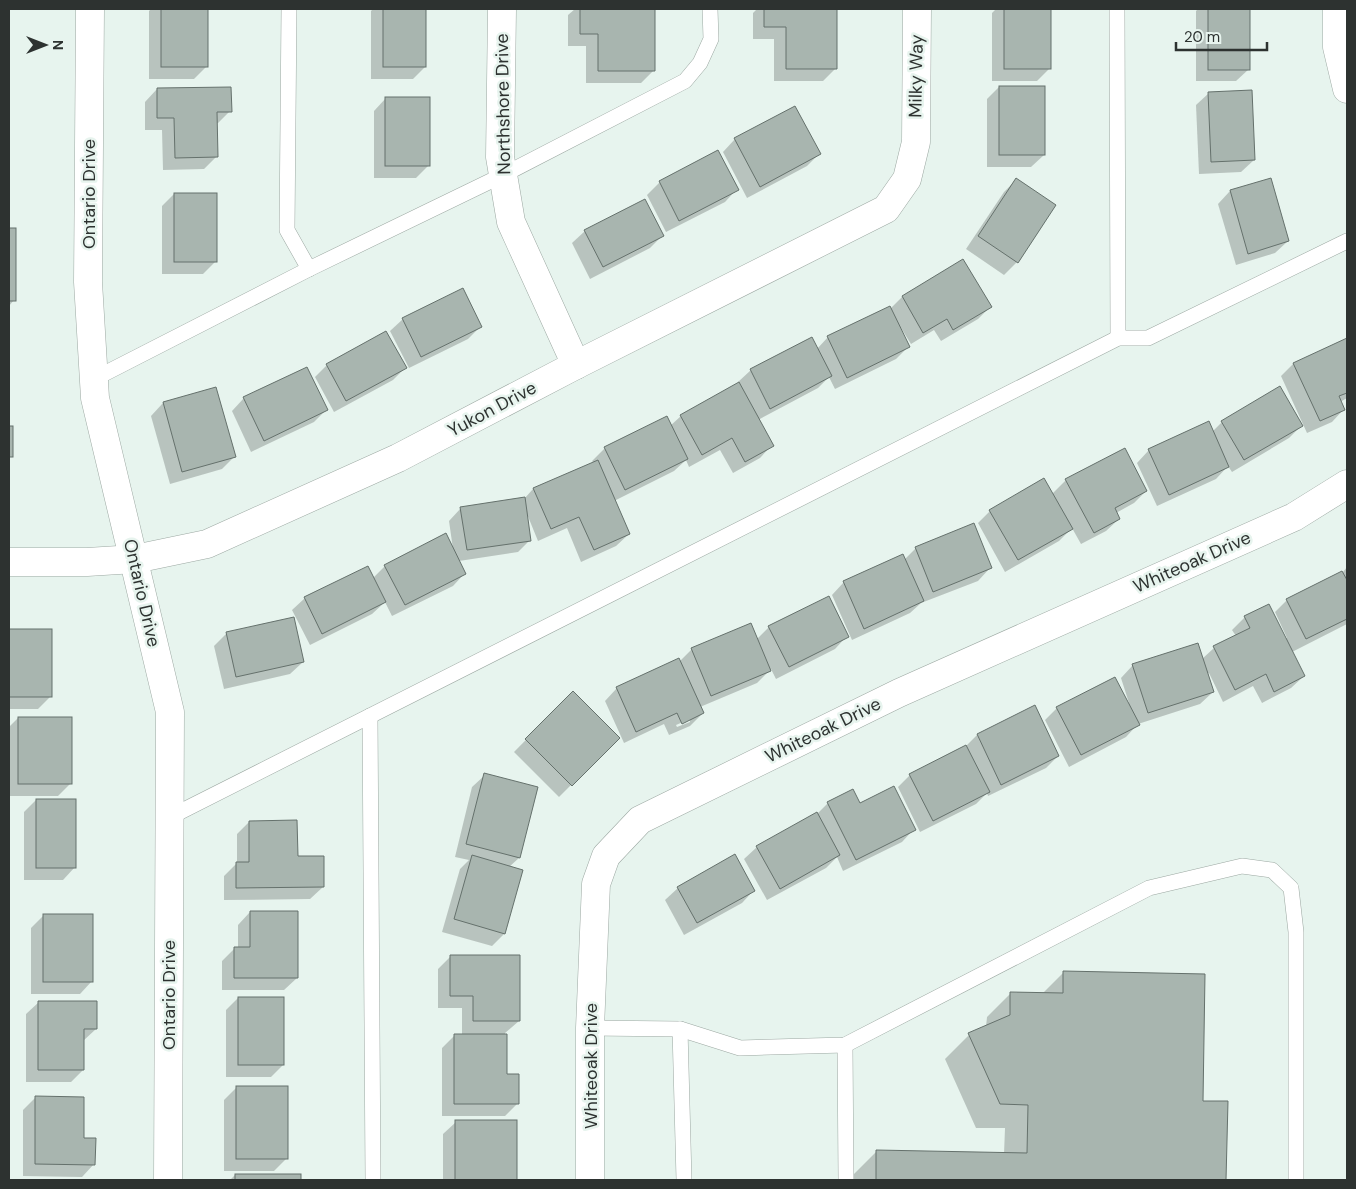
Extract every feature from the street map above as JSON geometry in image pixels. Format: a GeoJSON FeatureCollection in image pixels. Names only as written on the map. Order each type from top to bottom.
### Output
{"type":"FeatureCollection","features":[{"type":"Feature","properties":{"kind":"street","name":"Ontario Drive"},"geometry":{"type":"LineString","coordinates":[[90,9],[88,282],[95,398],[135,559],[170,712],[168,1180]]}},
{"type":"Feature","properties":{"kind":"street","name":"Northshore Drive"},"geometry":{"type":"LineString","coordinates":[[502,9],[500,157],[511,222],[576,365]]}},
{"type":"Feature","properties":{"kind":"street","name":"Milky Way"},"geometry":{"type":"LineString","coordinates":[[916,142],[917,9]]}},
{"type":"Feature","properties":{"kind":"street"},"geometry":{"type":"LineString","coordinates":[[1337,9],[1337,47],[1347,89]]}},
{"type":"Feature","properties":{"kind":"street","name":"Yukon Drive"},"geometry":{"type":"LineString","coordinates":[[9,562],[87,562],[135,559],[207,544],[398,458],[576,365],[886,209],[907,179],[916,142]]}},
{"type":"Feature","properties":{"kind":"street","name":"Whiteoak Drive"},"geometry":{"type":"LineString","coordinates":[[590,1180],[590,1028],[596,884],[606,856],[640,820],[899,693],[1294,517],[1347,484]]}},
{"type":"Feature","properties":{"kind":"lane"},"geometry":{"type":"LineString","coordinates":[[289,9],[287,230],[308,269]]}},
{"type":"Feature","properties":{"kind":"lane"},"geometry":{"type":"LineString","coordinates":[[94,379],[308,269],[503,175],[684,82],[700,63],[711,39],[710,9]]}},
{"type":"Feature","properties":{"kind":"lane"},"geometry":{"type":"LineString","coordinates":[[1117,9],[1118,338]]}},
{"type":"Feature","properties":{"kind":"lane"},"geometry":{"type":"LineString","coordinates":[[170,817],[1118,338],[1148,338],[1347,241]]}},
{"type":"Feature","properties":{"kind":"lane"},"geometry":{"type":"LineString","coordinates":[[370,716],[373,1180]]}},
{"type":"Feature","properties":{"kind":"lane"},"geometry":{"type":"LineString","coordinates":[[590,1028],[680,1029],[740,1048],[845,1045],[1149,888],[1242,866],[1272,870],[1291,888],[1296,932],[1296,1180]]}},
{"type":"Feature","properties":{"kind":"lane"},"geometry":{"type":"LineString","coordinates":[[680,1029],[684,1180]]}},
{"type":"Feature","properties":{"kind":"lane"},"geometry":{"type":"LineString","coordinates":[[845,1045],[846,1180]]}},
{"type":"Feature","properties":{"kind":"building"},"geometry":{"type":"Polygon","coordinates":[[[161,9],[208,9],[208,67],[161,67],[161,9]]]}},
{"type":"Feature","properties":{"kind":"building"},"geometry":{"type":"Polygon","coordinates":[[[383,9],[426,9],[426,67],[383,67],[383,9]]]}},
{"type":"Feature","properties":{"kind":"building"},"geometry":{"type":"Polygon","coordinates":[[[580,9],[655,9],[655,71],[598,71],[598,34],[580,34],[580,9]]]}},
{"type":"Feature","properties":{"kind":"building"},"geometry":{"type":"Polygon","coordinates":[[[764,9],[837,9],[837,69],[786,69],[786,27],[764,27],[764,9]]]}},
{"type":"Feature","properties":{"kind":"building"},"geometry":{"type":"Polygon","coordinates":[[[1004,9],[1051,9],[1051,69],[1004,69],[1004,9]]]}},
{"type":"Feature","properties":{"kind":"building"},"geometry":{"type":"Polygon","coordinates":[[[1208,9],[1250,9],[1250,70],[1208,70],[1208,9]]]}},
{"type":"Feature","properties":{"kind":"building"},"geometry":{"type":"Polygon","coordinates":[[[999,86],[1045,86],[1045,155],[999,155],[999,86]]]}},
{"type":"Feature","properties":{"kind":"building"},"geometry":{"type":"Polygon","coordinates":[[[231,87],[232,112],[217,112],[218,157],[175,158],[174,118],[157,118],[157,88],[231,87]]]}},
{"type":"Feature","properties":{"kind":"building"},"geometry":{"type":"Polygon","coordinates":[[[1252,90],[1255,160],[1211,162],[1208,92],[1252,90]]]}},
{"type":"Feature","properties":{"kind":"building"},"geometry":{"type":"Polygon","coordinates":[[[385,97],[430,97],[430,166],[385,166],[385,97]]]}},
{"type":"Feature","properties":{"kind":"building"},"geometry":{"type":"Polygon","coordinates":[[[795,106],[821,154],[760,187],[734,138],[795,106]]]}},
{"type":"Feature","properties":{"kind":"building"},"geometry":{"type":"Polygon","coordinates":[[[718,150],[739,190],[679,221],[659,181],[718,150]]]}},
{"type":"Feature","properties":{"kind":"building"},"geometry":{"type":"Polygon","coordinates":[[[1016,178],[1056,205],[1018,263],[978,236],[1016,178]]]}},
{"type":"Feature","properties":{"kind":"building"},"geometry":{"type":"Polygon","coordinates":[[[1271,178],[1289,241],[1248,254],[1230,190],[1271,178]]]}},
{"type":"Feature","properties":{"kind":"building"},"geometry":{"type":"Polygon","coordinates":[[[174,193],[217,193],[217,262],[174,262],[174,193]]]}},
{"type":"Feature","properties":{"kind":"building"},"geometry":{"type":"Polygon","coordinates":[[[645,199],[664,236],[603,267],[584,230],[645,199]]]}},
{"type":"Feature","properties":{"kind":"building"},"geometry":{"type":"Polygon","coordinates":[[[9,228],[16,228],[16,301],[9,301],[9,228]]]}},
{"type":"Feature","properties":{"kind":"building"},"geometry":{"type":"Polygon","coordinates":[[[963,259],[992,307],[953,330],[947,319],[923,333],[902,296],[963,259]]]}},
{"type":"Feature","properties":{"kind":"building"},"geometry":{"type":"Polygon","coordinates":[[[463,288],[482,327],[421,357],[402,318],[463,288]]]}},
{"type":"Feature","properties":{"kind":"building"},"geometry":{"type":"Polygon","coordinates":[[[890,306],[910,347],[847,378],[827,336],[890,306]]]}},
{"type":"Feature","properties":{"kind":"building"},"geometry":{"type":"Polygon","coordinates":[[[386,331],[407,368],[346,401],[326,364],[386,331]]]}},
{"type":"Feature","properties":{"kind":"building"},"geometry":{"type":"Polygon","coordinates":[[[812,337],[832,376],[770,409],[750,369],[812,337]]]}},
{"type":"Feature","properties":{"kind":"building"},"geometry":{"type":"Polygon","coordinates":[[[1347,338],[1347,393],[1339,396],[1345,410],[1320,421],[1293,363],[1347,338]]]}},
{"type":"Feature","properties":{"kind":"building"},"geometry":{"type":"Polygon","coordinates":[[[307,367],[328,410],[264,441],[243,397],[307,367]]]}},
{"type":"Feature","properties":{"kind":"building"},"geometry":{"type":"Polygon","coordinates":[[[739,382],[774,446],[745,462],[732,438],[702,455],[680,415],[739,382]]]}},
{"type":"Feature","properties":{"kind":"building"},"geometry":{"type":"Polygon","coordinates":[[[1280,386],[1303,426],[1244,460],[1221,421],[1280,386]]]}},
{"type":"Feature","properties":{"kind":"building"},"geometry":{"type":"Polygon","coordinates":[[[216,387],[236,457],[182,472],[163,402],[216,387]]]}},
{"type":"Feature","properties":{"kind":"building"},"geometry":{"type":"Polygon","coordinates":[[[667,416],[688,459],[625,490],[604,447],[667,416]]]}},
{"type":"Feature","properties":{"kind":"building"},"geometry":{"type":"Polygon","coordinates":[[[1209,421],[1229,467],[1169,495],[1148,449],[1209,421]]]}},
{"type":"Feature","properties":{"kind":"building"},"geometry":{"type":"Polygon","coordinates":[[[9,426],[13,426],[13,457],[9,457],[9,426]]]}},
{"type":"Feature","properties":{"kind":"building"},"geometry":{"type":"Polygon","coordinates":[[[1125,448],[1147,491],[1115,508],[1120,519],[1094,533],[1065,479],[1125,448]]]}},
{"type":"Feature","properties":{"kind":"building"},"geometry":{"type":"Polygon","coordinates":[[[598,460],[630,534],[594,550],[579,517],[551,529],[533,488],[598,460]]]}},
{"type":"Feature","properties":{"kind":"building"},"geometry":{"type":"Polygon","coordinates":[[[1044,478],[1073,529],[1018,560],[989,510],[1044,478]]]}},
{"type":"Feature","properties":{"kind":"building"},"geometry":{"type":"Polygon","coordinates":[[[525,497],[531,541],[467,550],[460,507],[525,497]]]}},
{"type":"Feature","properties":{"kind":"building"},"geometry":{"type":"Polygon","coordinates":[[[974,523],[992,568],[933,592],[915,547],[974,523]]]}},
{"type":"Feature","properties":{"kind":"building"},"geometry":{"type":"Polygon","coordinates":[[[446,533],[466,574],[405,605],[384,565],[446,533]]]}},
{"type":"Feature","properties":{"kind":"building"},"geometry":{"type":"Polygon","coordinates":[[[903,554],[924,601],[864,629],[843,581],[903,554]]]}},
{"type":"Feature","properties":{"kind":"building"},"geometry":{"type":"Polygon","coordinates":[[[368,566],[386,602],[322,634],[304,597],[368,566]]]}},
{"type":"Feature","properties":{"kind":"building"},"geometry":{"type":"Polygon","coordinates":[[[1342,571],[1347,580],[1347,619],[1306,639],[1286,599],[1342,571]]]}},
{"type":"Feature","properties":{"kind":"building"},"geometry":{"type":"Polygon","coordinates":[[[829,596],[849,637],[789,667],[768,626],[829,596]]]}},
{"type":"Feature","properties":{"kind":"building"},"geometry":{"type":"Polygon","coordinates":[[[1269,604],[1305,676],[1274,692],[1266,674],[1235,690],[1213,646],[1250,628],[1244,616],[1269,604]]]}},
{"type":"Feature","properties":{"kind":"building"},"geometry":{"type":"Polygon","coordinates":[[[294,617],[304,662],[236,677],[226,632],[294,617]]]}},
{"type":"Feature","properties":{"kind":"building"},"geometry":{"type":"Polygon","coordinates":[[[751,623],[771,671],[711,696],[691,648],[751,623]]]}},
{"type":"Feature","properties":{"kind":"building"},"geometry":{"type":"Polygon","coordinates":[[[9,629],[52,629],[52,697],[9,697],[9,629]]]}},
{"type":"Feature","properties":{"kind":"building"},"geometry":{"type":"Polygon","coordinates":[[[1198,643],[1214,692],[1148,713],[1132,664],[1198,643]]]}},
{"type":"Feature","properties":{"kind":"building"},"geometry":{"type":"Polygon","coordinates":[[[679,658],[704,713],[682,724],[677,713],[636,732],[616,687],[679,658]]]}},
{"type":"Feature","properties":{"kind":"building"},"geometry":{"type":"Polygon","coordinates":[[[1115,677],[1140,725],[1081,755],[1056,707],[1115,677]]]}},
{"type":"Feature","properties":{"kind":"building"},"geometry":{"type":"Polygon","coordinates":[[[573,691],[620,738],[572,786],[525,739],[573,691]]]}},
{"type":"Feature","properties":{"kind":"building"},"geometry":{"type":"Polygon","coordinates":[[[1035,705],[1059,756],[1001,785],[977,734],[1035,705]]]}},
{"type":"Feature","properties":{"kind":"building"},"geometry":{"type":"Polygon","coordinates":[[[18,717],[72,717],[72,784],[18,784],[18,717]]]}},
{"type":"Feature","properties":{"kind":"building"},"geometry":{"type":"Polygon","coordinates":[[[966,745],[990,792],[933,821],[909,774],[966,745]]]}},
{"type":"Feature","properties":{"kind":"building"},"geometry":{"type":"Polygon","coordinates":[[[484,773],[538,787],[520,858],[466,844],[484,773]]]}},
{"type":"Feature","properties":{"kind":"building"},"geometry":{"type":"Polygon","coordinates":[[[894,786],[916,830],[856,860],[827,802],[853,789],[860,803],[894,786]]]}},
{"type":"Feature","properties":{"kind":"building"},"geometry":{"type":"Polygon","coordinates":[[[36,799],[76,799],[76,868],[36,868],[36,799]]]}},
{"type":"Feature","properties":{"kind":"building"},"geometry":{"type":"Polygon","coordinates":[[[817,812],[840,855],[780,889],[756,846],[817,812]]]}},
{"type":"Feature","properties":{"kind":"building"},"geometry":{"type":"Polygon","coordinates":[[[297,820],[298,856],[324,856],[324,887],[236,888],[236,862],[249,862],[249,821],[297,820]]]}},
{"type":"Feature","properties":{"kind":"building"},"geometry":{"type":"Polygon","coordinates":[[[735,854],[755,891],[697,923],[677,887],[735,854]]]}},
{"type":"Feature","properties":{"kind":"building"},"geometry":{"type":"Polygon","coordinates":[[[472,855],[523,870],[505,934],[454,919],[472,855]]]}},
{"type":"Feature","properties":{"kind":"building"},"geometry":{"type":"Polygon","coordinates":[[[250,911],[298,911],[298,978],[234,978],[234,947],[250,947],[250,911]]]}},
{"type":"Feature","properties":{"kind":"building"},"geometry":{"type":"Polygon","coordinates":[[[43,914],[93,914],[93,982],[43,982],[43,914]]]}},
{"type":"Feature","properties":{"kind":"building"},"geometry":{"type":"Polygon","coordinates":[[[450,955],[520,955],[520,1021],[473,1021],[473,996],[450,996],[450,955]]]}},
{"type":"Feature","properties":{"kind":"building"},"geometry":{"type":"Polygon","coordinates":[[[1063,971],[1205,974],[1203,1101],[1228,1101],[1226,1180],[876,1180],[876,1150],[1027,1153],[1028,1105],[1000,1104],[968,1033],[1010,1015],[1010,992],[1063,993],[1063,971]]]}},
{"type":"Feature","properties":{"kind":"building"},"geometry":{"type":"Polygon","coordinates":[[[238,997],[284,997],[284,1065],[238,1065],[238,997]]]}},
{"type":"Feature","properties":{"kind":"building"},"geometry":{"type":"Polygon","coordinates":[[[38,1001],[97,1001],[97,1029],[84,1029],[84,1070],[38,1070],[38,1001]]]}},
{"type":"Feature","properties":{"kind":"building"},"geometry":{"type":"Polygon","coordinates":[[[454,1034],[507,1034],[507,1074],[519,1074],[519,1104],[454,1104],[454,1034]]]}},
{"type":"Feature","properties":{"kind":"building"},"geometry":{"type":"Polygon","coordinates":[[[236,1086],[288,1086],[288,1159],[236,1159],[236,1086]]]}},
{"type":"Feature","properties":{"kind":"building"},"geometry":{"type":"Polygon","coordinates":[[[35,1096],[84,1097],[84,1138],[96,1138],[95,1165],[35,1164],[35,1096]]]}},
{"type":"Feature","properties":{"kind":"building"},"geometry":{"type":"Polygon","coordinates":[[[455,1120],[517,1120],[517,1180],[455,1180],[455,1120]]]}},
{"type":"Feature","properties":{"kind":"building"},"geometry":{"type":"Polygon","coordinates":[[[235,1174],[301,1174],[301,1180],[235,1180],[235,1174]]]}}]}
